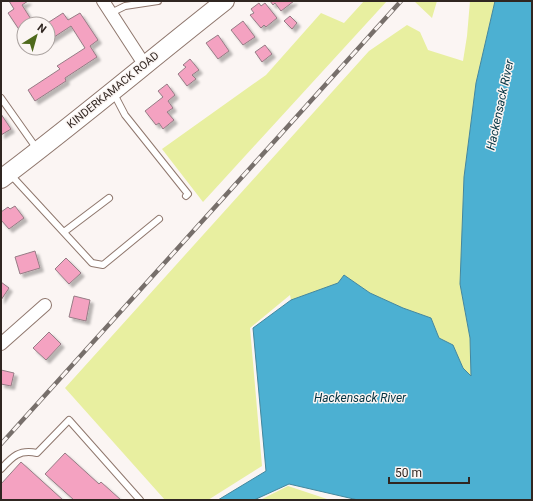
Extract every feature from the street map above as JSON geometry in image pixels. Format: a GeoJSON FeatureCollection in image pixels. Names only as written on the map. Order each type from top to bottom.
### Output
{"type":"FeatureCollection","features":[{"type":"Feature","properties":{"kind":"main road","name":"KINDERKAMACK ROAD"},"geometry":{"type":"LineString","coordinates":[[5,176],[225,1]]}},
{"type":"Feature","properties":{"kind":"street"},"geometry":{"type":"LineString","coordinates":[[103,1],[144,64]]}},
{"type":"Feature","properties":{"kind":"street"},"geometry":{"type":"LineString","coordinates":[[1,344],[45,305]]}},
{"type":"Feature","properties":{"kind":"lane"},"geometry":{"type":"LineString","coordinates":[[111,13],[125,6],[158,1]]}},
{"type":"Feature","properties":{"kind":"lane"},"geometry":{"type":"LineString","coordinates":[[113,91],[125,115],[188,194],[186,196]]}},
{"type":"Feature","properties":{"kind":"lane"},"geometry":{"type":"LineString","coordinates":[[1,98],[38,150]]}},
{"type":"Feature","properties":{"kind":"lane"},"geometry":{"type":"LineString","coordinates":[[5,176],[64,232],[92,263],[103,265],[159,219]]}},
{"type":"Feature","properties":{"kind":"lane"},"geometry":{"type":"LineString","coordinates":[[64,232],[109,198]]}},
{"type":"Feature","properties":{"kind":"lane"},"geometry":{"type":"LineString","coordinates":[[1,469],[14,455],[30,452],[37,454],[69,420],[140,500]]}},
{"type":"Feature","properties":{"kind":"green space"},"geometry":{"type":"Polygon","coordinates":[[[364,1],[387,1],[203,202],[162,149],[266,75],[321,13],[344,23],[364,1]]]}},
{"type":"Feature","properties":{"kind":"green space"},"geometry":{"type":"Polygon","coordinates":[[[414,1],[437,1],[432,18],[414,1]]]}},
{"type":"Feature","properties":{"kind":"green space"},"geometry":{"type":"Polygon","coordinates":[[[470,1],[495,1],[476,83],[464,177],[460,284],[470,338],[471,377],[463,368],[453,345],[439,338],[431,318],[403,308],[370,293],[344,275],[339,283],[291,300],[290,295],[250,328],[262,466],[208,500],[165,500],[65,388],[369,51],[407,25],[420,32],[428,50],[463,61],[470,1]]]}},
{"type":"Feature","properties":{"kind":"green space"},"geometry":{"type":"Polygon","coordinates":[[[288,486],[330,500],[260,500],[288,486]]]}},
{"type":"Feature","properties":{"kind":"water","name":"Hackensack River"},"geometry":{"type":"Polygon","coordinates":[[[495,1],[532,1],[532,500],[358,500],[289,484],[254,500],[218,500],[266,471],[253,328],[291,300],[338,283],[344,275],[370,293],[403,308],[431,318],[439,338],[453,345],[463,368],[471,376],[470,338],[460,284],[464,177],[476,83],[495,1]]]}},
{"type":"Feature","properties":{"kind":"building"},"geometry":{"type":"Polygon","coordinates":[[[9,1],[28,1],[22,5],[29,16],[16,16],[16,25],[8,13],[14,9],[9,1]]]}},
{"type":"Feature","properties":{"kind":"building"},"geometry":{"type":"Polygon","coordinates":[[[270,1],[294,1],[281,11],[275,3],[273,5],[270,1]]]}},
{"type":"Feature","properties":{"kind":"building"},"geometry":{"type":"Polygon","coordinates":[[[259,3],[261,6],[265,3],[277,18],[266,27],[264,25],[261,28],[250,15],[254,13],[251,9],[259,3]]]}},
{"type":"Feature","properties":{"kind":"building"},"geometry":{"type":"Polygon","coordinates":[[[63,13],[68,20],[80,13],[98,40],[90,46],[97,57],[65,78],[66,81],[35,101],[28,90],[60,69],[57,66],[85,48],[71,26],[56,36],[56,18],[63,13]]]}},
{"type":"Feature","properties":{"kind":"building"},"geometry":{"type":"Polygon","coordinates":[[[290,16],[297,23],[292,29],[284,21],[290,16]]]}},
{"type":"Feature","properties":{"kind":"building"},"geometry":{"type":"Polygon","coordinates":[[[243,21],[255,37],[243,45],[231,30],[243,21]]]}},
{"type":"Feature","properties":{"kind":"building"},"geometry":{"type":"Polygon","coordinates":[[[218,35],[229,51],[218,59],[206,43],[218,35]]]}},
{"type":"Feature","properties":{"kind":"building"},"geometry":{"type":"Polygon","coordinates":[[[265,45],[272,54],[262,62],[255,52],[265,45]]]}},
{"type":"Feature","properties":{"kind":"building"},"geometry":{"type":"Polygon","coordinates":[[[190,59],[199,70],[192,75],[196,79],[187,86],[178,74],[186,67],[183,65],[190,59]]]}},
{"type":"Feature","properties":{"kind":"building"},"geometry":{"type":"Polygon","coordinates":[[[167,84],[175,95],[168,101],[173,108],[167,112],[174,120],[163,129],[159,123],[156,125],[145,111],[163,97],[158,91],[167,84]]]}},
{"type":"Feature","properties":{"kind":"building"},"geometry":{"type":"Polygon","coordinates":[[[1,114],[11,129],[1,135],[1,114]]]}},
{"type":"Feature","properties":{"kind":"building"},"geometry":{"type":"Polygon","coordinates":[[[15,206],[24,218],[9,229],[1,220],[1,212],[8,207],[10,209],[15,206]]]}},
{"type":"Feature","properties":{"kind":"building"},"geometry":{"type":"Polygon","coordinates":[[[35,251],[40,268],[20,274],[15,257],[35,251]]]}},
{"type":"Feature","properties":{"kind":"building"},"geometry":{"type":"Polygon","coordinates":[[[66,258],[81,273],[69,284],[55,269],[66,258]]]}},
{"type":"Feature","properties":{"kind":"building"},"geometry":{"type":"Polygon","coordinates":[[[1,282],[9,288],[1,300],[1,282]]]}},
{"type":"Feature","properties":{"kind":"building"},"geometry":{"type":"Polygon","coordinates":[[[74,296],[90,300],[86,321],[69,317],[74,296]]]}},
{"type":"Feature","properties":{"kind":"building"},"geometry":{"type":"Polygon","coordinates":[[[49,332],[61,344],[46,360],[33,348],[49,332]]]}},
{"type":"Feature","properties":{"kind":"building"},"geometry":{"type":"Polygon","coordinates":[[[1,370],[14,373],[11,386],[1,384],[1,370]]]}},
{"type":"Feature","properties":{"kind":"building"},"geometry":{"type":"Polygon","coordinates":[[[65,453],[99,484],[101,482],[121,500],[74,500],[45,474],[65,453]]]}},
{"type":"Feature","properties":{"kind":"building"},"geometry":{"type":"Polygon","coordinates":[[[21,462],[63,500],[1,500],[1,484],[21,462]]]}},
{"type":"Feature","properties":{"kind":"railway"},"geometry":{"type":"LineString","coordinates":[[1,444],[401,1]]}}]}
